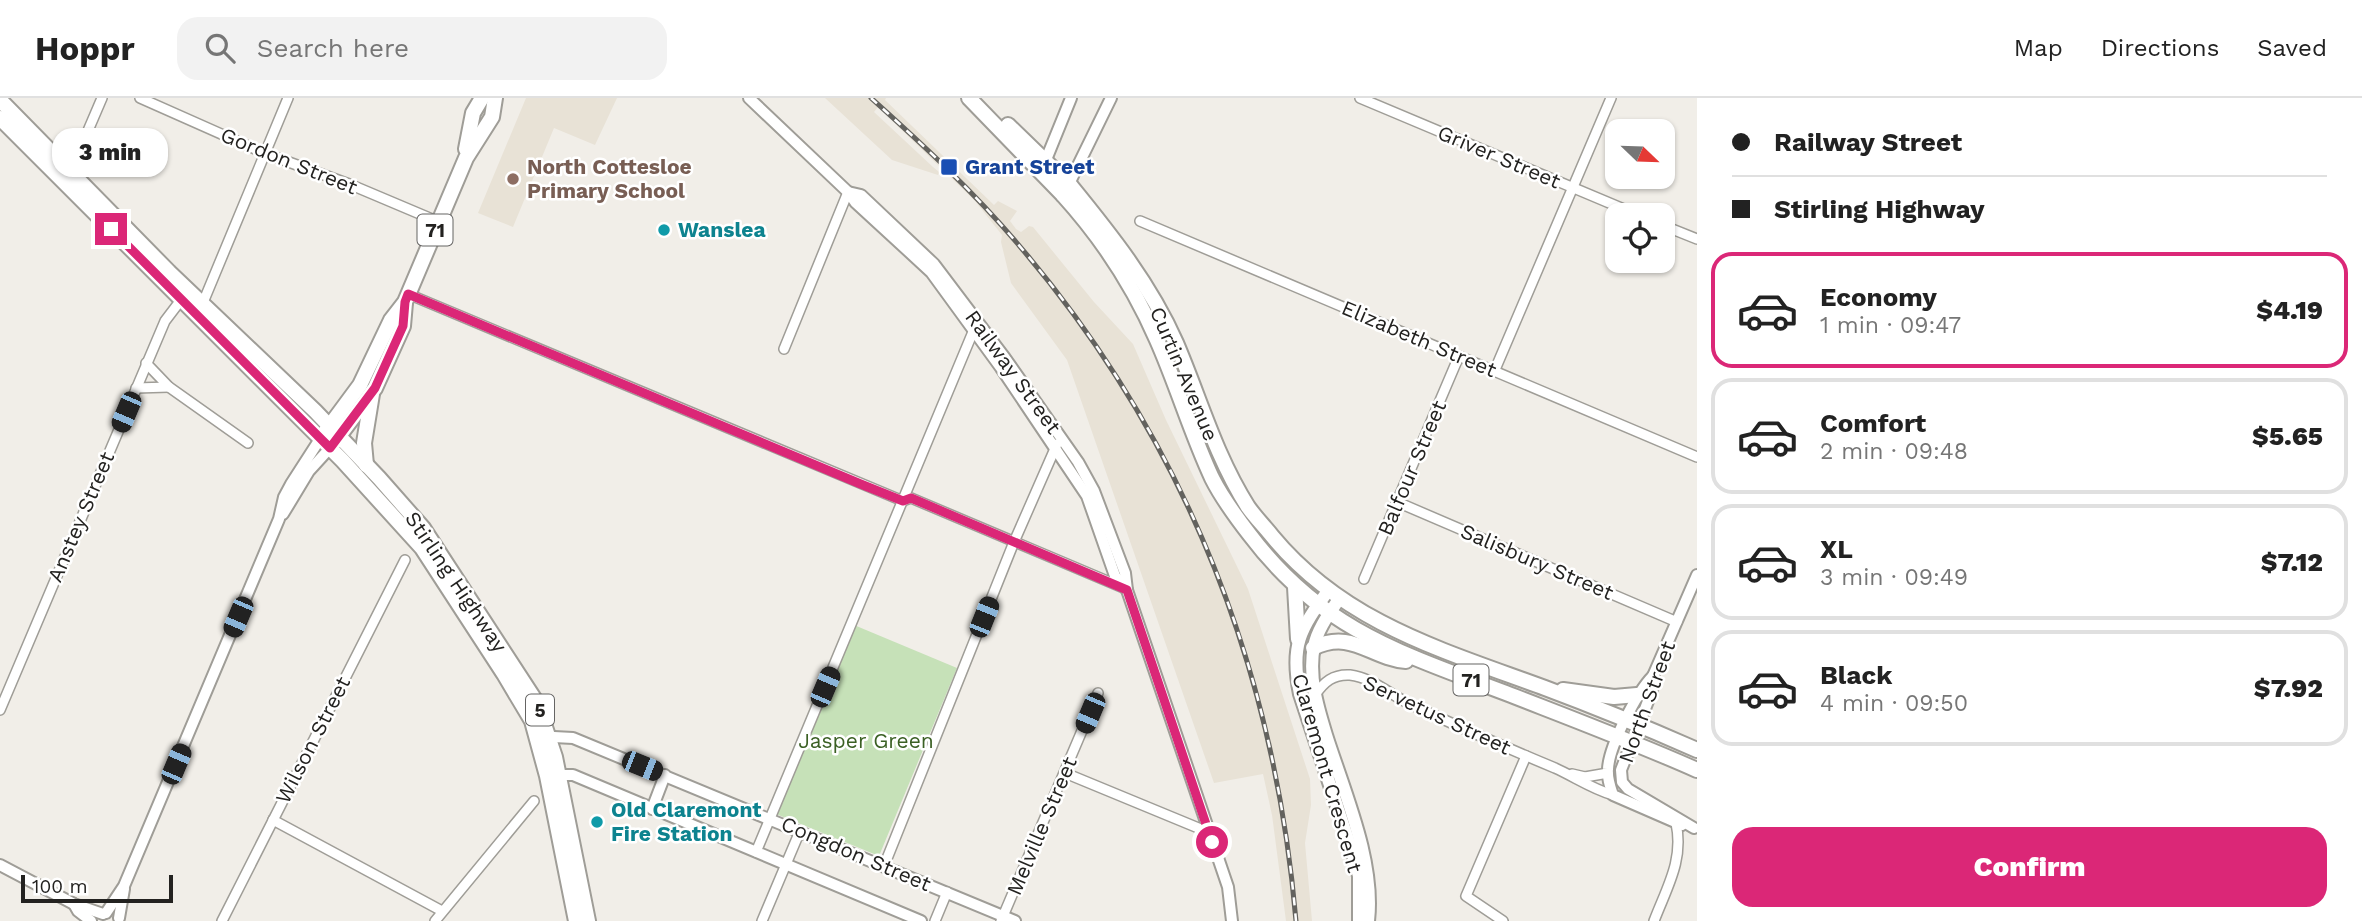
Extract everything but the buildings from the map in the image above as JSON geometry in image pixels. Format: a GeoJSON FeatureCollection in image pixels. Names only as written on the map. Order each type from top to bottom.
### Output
{"type":"FeatureCollection","features":[{"type":"Feature","properties":{"kind":"main road","name":"71"},"geometry":{"type":"LineString","coordinates":[[466,158],[473,113],[482,98]]}},
{"type":"Feature","properties":{"kind":"main road","name":"71"},"geometry":{"type":"LineString","coordinates":[[330,437],[360,385],[391,320],[407,298],[466,158],[492,117],[495,98]]}},
{"type":"Feature","properties":{"kind":"main road","name":"Curtin Avenue"},"geometry":{"type":"LineString","coordinates":[[969,98],[1043,166]]}},
{"type":"Feature","properties":{"kind":"main road","name":"Curtin Avenue"},"geometry":{"type":"LineString","coordinates":[[979,98],[1135,268],[1175,340],[1222,463],[1250,509],[1289,556],[1334,595]]}},
{"type":"Feature","properties":{"kind":"main road","name":"Stirling Highway"},"geometry":{"type":"LineString","coordinates":[[1,110],[330,437],[366,464],[423,528],[537,703],[588,921]]}},
{"type":"Feature","properties":{"kind":"main road","name":"Curtin Avenue"},"geometry":{"type":"LineString","coordinates":[[1066,190],[1120,268],[1157,339],[1212,478],[1231,511],[1272,564],[1295,587]]}},
{"type":"Feature","properties":{"kind":"main road","name":"Stirling Highway"},"geometry":{"type":"LineString","coordinates":[[185,295],[204,299],[330,437],[422,548],[545,741]]}},
{"type":"Feature","properties":{"kind":"main road","name":"71"},"geometry":{"type":"LineString","coordinates":[[330,437],[372,394],[403,326],[407,298]]}},
{"type":"Feature","properties":{"kind":"main road","name":"71"},"geometry":{"type":"LineString","coordinates":[[366,464],[365,436],[372,394]]}},
{"type":"Feature","properties":{"kind":"main road","name":"71"},"geometry":{"type":"LineString","coordinates":[[1295,587],[1365,636],[1425,663],[1625,739],[1697,770]]}},
{"type":"Feature","properties":{"kind":"main road"},"geometry":{"type":"LineString","coordinates":[[1295,587],[1298,639]]}},
{"type":"Feature","properties":{"kind":"main road","name":"71"},"geometry":{"type":"LineString","coordinates":[[1334,595],[1380,624],[1419,642],[1548,689],[1697,750]]}},
{"type":"Feature","properties":{"kind":"main road","name":"Claremont Crescent"},"geometry":{"type":"LineString","coordinates":[[1334,595],[1298,639],[1296,674],[1315,718],[1366,863],[1369,889],[1368,921]]}},
{"type":"Feature","properties":{"kind":"main road","name":"Claremont Crescent"},"geometry":{"type":"LineString","coordinates":[[1323,609],[1313,648],[1315,718],[1359,876],[1359,921]]}},
{"type":"Feature","properties":{"kind":"main road"},"geometry":{"type":"LineString","coordinates":[[1313,648],[1330,641],[1343,640],[1390,660],[1425,663]]}},
{"type":"Feature","properties":{"kind":"main road"},"geometry":{"type":"LineString","coordinates":[[1548,689],[1623,698],[1637,695]]}},
{"type":"Feature","properties":{"kind":"main road","name":"Stirling Highway"},"geometry":{"type":"LineString","coordinates":[[552,775],[576,921]]}},
{"type":"Feature","properties":{"kind":"street"},"geometry":{"type":"LineString","coordinates":[[87,133],[102,98]]}},
{"type":"Feature","properties":{"kind":"street","name":"Gordon Street"},"geometry":{"type":"LineString","coordinates":[[140,98],[264,153],[349,184],[439,222]]}},
{"type":"Feature","properties":{"kind":"street"},"geometry":{"type":"LineString","coordinates":[[204,299],[288,98]]}},
{"type":"Feature","properties":{"kind":"street","name":"Railway Street"},"geometry":{"type":"LineString","coordinates":[[749,98],[848,192],[862,195],[934,264],[975,327],[1094,491],[1125,573],[1127,590],[1228,887],[1232,921]]}},
{"type":"Feature","properties":{"kind":"street"},"geometry":{"type":"LineString","coordinates":[[1043,166],[1071,98]]}},
{"type":"Feature","properties":{"kind":"street"},"geometry":{"type":"LineString","coordinates":[[1066,190],[1111,98]]}},
{"type":"Feature","properties":{"kind":"street","name":"Griver Street"},"geometry":{"type":"LineString","coordinates":[[1360,98],[1609,203]]}},
{"type":"Feature","properties":{"kind":"street"},"geometry":{"type":"LineString","coordinates":[[1494,372],[1611,98]]}},
{"type":"Feature","properties":{"kind":"street"},"geometry":{"type":"LineString","coordinates":[[784,349],[848,192]]}},
{"type":"Feature","properties":{"kind":"street","name":"Elizabeth Street"},"geometry":{"type":"LineString","coordinates":[[1140,221],[1697,457]]}},
{"type":"Feature","properties":{"kind":"street"},"geometry":{"type":"LineString","coordinates":[[1675,230],[1697,239]]}},
{"type":"Feature","properties":{"kind":"street","name":"Anstey Street"},"geometry":{"type":"LineString","coordinates":[[0,710],[146,363],[165,321],[185,295]]}},
{"type":"Feature","properties":{"kind":"street"},"geometry":{"type":"LineString","coordinates":[[407,298],[903,501],[911,498],[1127,590]]}},
{"type":"Feature","properties":{"kind":"street"},"geometry":{"type":"LineString","coordinates":[[757,852],[975,327]]}},
{"type":"Feature","properties":{"kind":"street","name":"Balfour Street"},"geometry":{"type":"LineString","coordinates":[[1364,579],[1459,356]]}},
{"type":"Feature","properties":{"kind":"street"},"geometry":{"type":"LineString","coordinates":[[146,363],[169,387],[248,443]]}},
{"type":"Feature","properties":{"kind":"street"},"geometry":{"type":"LineString","coordinates":[[136,388],[144,390],[155,386],[169,387]]}},
{"type":"Feature","properties":{"kind":"street"},"geometry":{"type":"LineString","coordinates":[[102,916],[124,886],[279,519],[284,497],[330,437]]}},
{"type":"Feature","properties":{"kind":"street"},"geometry":{"type":"LineString","coordinates":[[884,866],[1014,542],[1058,442]]}},
{"type":"Feature","properties":{"kind":"street","name":"Salisbury Street"},"geometry":{"type":"LineString","coordinates":[[1397,502],[1677,622]]}},
{"type":"Feature","properties":{"kind":"street","name":"Wilson Street"},"geometry":{"type":"LineString","coordinates":[[222,921],[405,560]]}},
{"type":"Feature","properties":{"kind":"street","name":"North Street"},"geometry":{"type":"LineString","coordinates":[[1632,722],[1652,691],[1653,676],[1697,575]]}},
{"type":"Feature","properties":{"kind":"street","name":"Servetus Street"},"geometry":{"type":"LineString","coordinates":[[1315,695],[1324,682],[1343,675],[1373,682],[1409,704],[1564,772],[1596,790],[1696,829]]}},
{"type":"Feature","properties":{"kind":"street"},"geometry":{"type":"LineString","coordinates":[[1613,795],[1608,765],[1625,739],[1632,722],[1637,695],[1653,676]]}},
{"type":"Feature","properties":{"kind":"street","name":"Melville Street"},"geometry":{"type":"LineString","coordinates":[[1002,918],[1098,693]]}},
{"type":"Feature","properties":{"kind":"street","name":"Congdon Street"},"geometry":{"type":"LineString","coordinates":[[545,741],[573,738],[947,892],[1002,918],[1015,921]]}},
{"type":"Feature","properties":{"kind":"street","name":"North Street"},"geometry":{"type":"LineString","coordinates":[[1625,739],[1621,770],[1622,782],[1628,789]]}},
{"type":"Feature","properties":{"kind":"street"},"geometry":{"type":"LineString","coordinates":[[1503,921],[1466,897],[1526,756]]}},
{"type":"Feature","properties":{"kind":"street","name":"Servetus Street"},"geometry":{"type":"LineString","coordinates":[[1564,772],[1585,777],[1608,773]]}},
{"type":"Feature","properties":{"kind":"street"},"geometry":{"type":"LineString","coordinates":[[1065,773],[1208,832]]}},
{"type":"Feature","properties":{"kind":"street","name":"Congdon Street"},"geometry":{"type":"LineString","coordinates":[[552,775],[573,775],[921,921]]}},
{"type":"Feature","properties":{"kind":"street"},"geometry":{"type":"LineString","coordinates":[[652,809],[665,775]]}},
{"type":"Feature","properties":{"kind":"street","name":"Servetus Street"},"geometry":{"type":"LineString","coordinates":[[1628,789],[1696,829]]}},
{"type":"Feature","properties":{"kind":"street"},"geometry":{"type":"LineString","coordinates":[[435,921],[534,801]]}},
{"type":"Feature","properties":{"kind":"street"},"geometry":{"type":"LineString","coordinates":[[273,820],[442,912]]}},
{"type":"Feature","properties":{"kind":"street"},"geometry":{"type":"LineString","coordinates":[[1654,921],[1678,857],[1680,842],[1676,823]]}},
{"type":"Feature","properties":{"kind":"street"},"geometry":{"type":"LineString","coordinates":[[762,921],[800,831]]}},
{"type":"Feature","properties":{"kind":"street"},"geometry":{"type":"LineString","coordinates":[[0,865],[74,904],[102,916],[113,913],[120,920]]}},
{"type":"Feature","properties":{"kind":"street"},"geometry":{"type":"LineString","coordinates":[[120,920],[124,886]]}},
{"type":"Feature","properties":{"kind":"street"},"geometry":{"type":"LineString","coordinates":[[935,921],[947,892]]}},
{"type":"Feature","properties":{"kind":"street"},"geometry":{"type":"LineString","coordinates":[[74,904],[78,911],[91,921]]}},
{"type":"Feature","properties":{"kind":"shaded area","name":"North Cottesloe Primary School"},"geometry":{"type":"Polygon","coordinates":[[[526,98],[617,98],[595,145],[554,128],[513,227],[478,213],[526,98]]]}},
{"type":"Feature","properties":{"kind":"shaded area"},"geometry":{"type":"Polygon","coordinates":[[[825,98],[886,98],[885,100],[994,205],[998,201],[1017,211],[1010,221],[1016,229],[1021,232],[1029,226],[1033,227],[1094,302],[1133,344],[1166,420],[1248,589],[1310,779],[1311,805],[1305,843],[1312,921],[1286,921],[1272,815],[1263,774],[1214,783],[1067,360],[1011,283],[1001,242],[1002,235],[975,201],[878,107],[874,112],[939,172],[938,175],[892,160],[825,98]]]}},
{"type":"Feature","properties":{"kind":"green space","name":"Jasper Green"},"geometry":{"type":"Polygon","coordinates":[[[854,625],[957,668],[879,856],[776,814],[854,625]]]}},
{"type":"Feature","properties":{"kind":"railway"},"geometry":{"type":"LineString","coordinates":[[871,98],[965,186],[1017,243],[1076,318],[1128,396],[1173,476],[1211,560],[1242,646],[1267,735],[1285,826],[1296,921]]}},
{"type":"Feature","properties":{"kind":"place","name":"Grant Street"},"geometry":{"type":"Point","coordinates":[949,167]}},
{"type":"Feature","properties":{"kind":"place","name":"North Cottesloe Primary School"},"geometry":{"type":"Point","coordinates":[513,179]}},
{"type":"Feature","properties":{"kind":"place","name":"Wanslea"},"geometry":{"type":"Point","coordinates":[664,230]}},
{"type":"Feature","properties":{"kind":"place","name":"Old Claremont Fire Station"},"geometry":{"type":"Point","coordinates":[597,822]}},
{"type":"Feature","properties":{"kind":"route"},"geometry":{"type":"LineString","coordinates":[[111,229],[330,448],[372,394],[403,326],[408,294],[863,485],[903,501],[911,498],[1127,590],[1212,842]]}}]}
